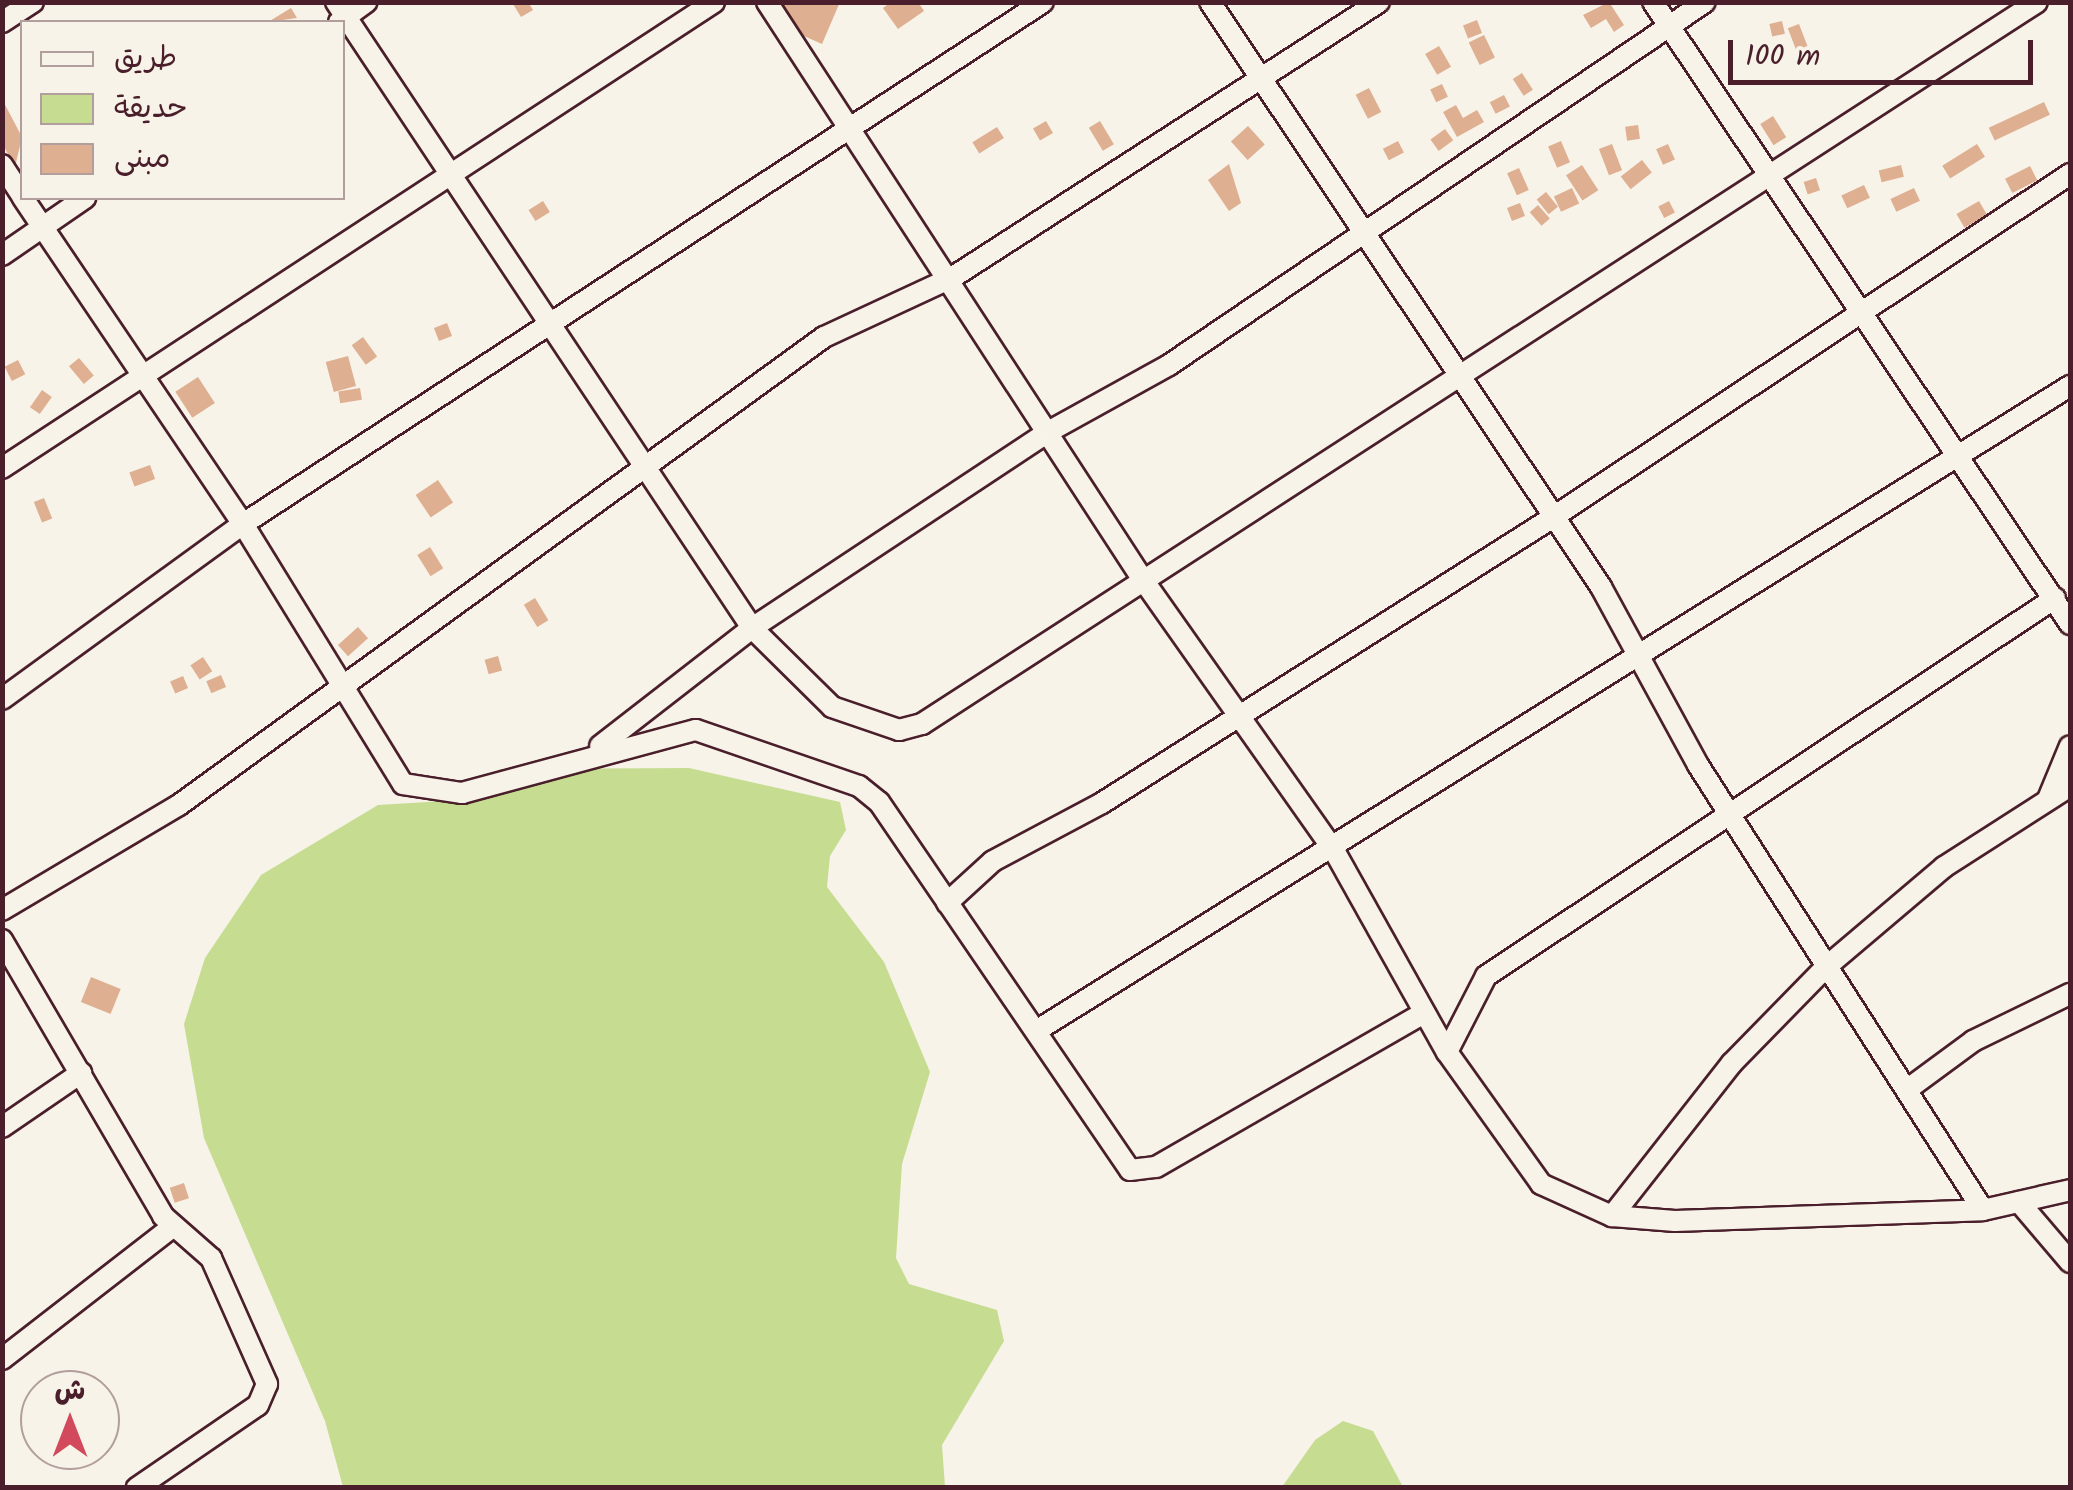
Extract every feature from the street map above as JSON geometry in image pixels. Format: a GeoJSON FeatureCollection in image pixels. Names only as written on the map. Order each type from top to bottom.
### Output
{"type":"FeatureCollection","features":[{"type":"Feature","properties":{"kind":"street"},"geometry":{"type":"LineString","coordinates":[[2,22],[33,2]]}},
{"type":"Feature","properties":{"kind":"street"},"geometry":{"type":"LineString","coordinates":[[341,14],[368,2]]}},
{"type":"Feature","properties":{"kind":"street"},"geometry":{"type":"LineString","coordinates":[[2,468],[444,172],[714,2]]}},
{"type":"Feature","properties":{"kind":"street"},"geometry":{"type":"LineString","coordinates":[[767,2],[953,278],[1141,577],[1241,714],[1334,852],[1424,1012],[1520,1164],[1566,1200],[1612,1216],[1983,1210],[2070,1190]]}},
{"type":"Feature","properties":{"kind":"street"},"geometry":{"type":"LineString","coordinates":[[2,700],[243,524],[848,125],[1043,2]]}},
{"type":"Feature","properties":{"kind":"street"},"geometry":{"type":"LineString","coordinates":[[1210,2],[1644,658],[1729,813],[1983,1210]]}},
{"type":"Feature","properties":{"kind":"street"},"geometry":{"type":"LineString","coordinates":[[2,910],[179,805],[824,338],[953,278],[1260,75],[1379,2]]}},
{"type":"Feature","properties":{"kind":"street"},"geometry":{"type":"LineString","coordinates":[[1652,2],[2070,624]]}},
{"type":"Feature","properties":{"kind":"street"},"geometry":{"type":"LineString","coordinates":[[591,753],[752,628],[1050,431],[1147,379],[1705,2]]}},
{"type":"Feature","properties":{"kind":"street"},"geometry":{"type":"LineString","coordinates":[[345,20],[752,628],[832,707],[900,730],[1770,178],[2037,2]]}},
{"type":"Feature","properties":{"kind":"street"},"geometry":{"type":"LineString","coordinates":[[2,165],[20,192]]}},
{"type":"Feature","properties":{"kind":"street"},"geometry":{"type":"LineString","coordinates":[[947,903],[993,861],[1241,714],[1552,518],[2070,174]]}},
{"type":"Feature","properties":{"kind":"street"},"geometry":{"type":"LineString","coordinates":[[25,200],[243,524],[392,776],[419,792],[462,793],[591,753],[696,730],[840,776],[879,802],[1036,1031],[1113,1157],[1142,1170],[1424,1012]]}},
{"type":"Feature","properties":{"kind":"street"},"geometry":{"type":"LineString","coordinates":[[2,255],[82,200]]}},
{"type":"Feature","properties":{"kind":"street"},"geometry":{"type":"LineString","coordinates":[[1036,1031],[1334,852],[2070,386]]}},
{"type":"Feature","properties":{"kind":"street"},"geometry":{"type":"LineString","coordinates":[[1448,1052],[1486,976],[2055,598]]}},
{"type":"Feature","properties":{"kind":"street"},"geometry":{"type":"LineString","coordinates":[[2048,800],[2070,746]]}},
{"type":"Feature","properties":{"kind":"street"},"geometry":{"type":"LineString","coordinates":[[1612,1216],[1732,1063],[1826,968],[1944,866],[2070,786]]}},
{"type":"Feature","properties":{"kind":"street"},"geometry":{"type":"LineString","coordinates":[[2,940],[172,1226],[212,1258],[267,1384],[258,1405],[137,1488]]}},
{"type":"Feature","properties":{"kind":"street"},"geometry":{"type":"LineString","coordinates":[[1908,1089],[1973,1041],[2070,994]]}},
{"type":"Feature","properties":{"kind":"street"},"geometry":{"type":"LineString","coordinates":[[2,1126],[81,1073]]}},
{"type":"Feature","properties":{"kind":"street"},"geometry":{"type":"LineString","coordinates":[[2019,1202],[2070,1262]]}},
{"type":"Feature","properties":{"kind":"street"},"geometry":{"type":"LineString","coordinates":[[2,1359],[172,1226]]}},
{"type":"Feature","properties":{"kind":"green space"},"geometry":{"type":"Polygon","coordinates":[[[689,768],[840,802],[846,830],[830,856],[827,887],[884,962],[930,1072],[902,1164],[896,1258],[909,1284],[997,1310],[1004,1341],[942,1445],[945,1487],[343,1487],[325,1421],[204,1138],[184,1024],[205,958],[261,875],[378,805],[477,799],[500,769],[689,768]]]}},
{"type":"Feature","properties":{"kind":"green space"},"geometry":{"type":"Polygon","coordinates":[[[1343,1421],[1373,1431],[1403,1487],[1282,1487],[1315,1440],[1343,1421]]]}},
{"type":"Feature","properties":{"kind":"building"},"geometry":{"type":"Polygon","coordinates":[[[528,2],[533,10],[521,17],[513,4],[528,2]]]}},
{"type":"Feature","properties":{"kind":"building"},"geometry":{"type":"Polygon","coordinates":[[[775,2],[840,2],[822,44],[768,20],[775,2]]]}},
{"type":"Feature","properties":{"kind":"building"},"geometry":{"type":"Polygon","coordinates":[[[891,2],[918,2],[924,11],[898,29],[883,8],[891,2]]]}},
{"type":"Feature","properties":{"kind":"building"},"geometry":{"type":"Polygon","coordinates":[[[1609,2],[1624,25],[1614,32],[1606,19],[1591,28],[1583,15],[1609,2]]]}},
{"type":"Feature","properties":{"kind":"building"},"geometry":{"type":"Polygon","coordinates":[[[291,8],[297,18],[282,20],[271,20],[291,8]]]}},
{"type":"Feature","properties":{"kind":"building"},"geometry":{"type":"Polygon","coordinates":[[[1477,20],[1482,33],[1468,38],[1463,25],[1477,20]]]}},
{"type":"Feature","properties":{"kind":"building"},"geometry":{"type":"Polygon","coordinates":[[[1782,21],[1785,34],[1772,37],[1769,24],[1782,21]]]}},
{"type":"Feature","properties":{"kind":"building"},"geometry":{"type":"Polygon","coordinates":[[[1799,24],[1810,52],[1799,56],[1788,28],[1799,24]]]}},
{"type":"Feature","properties":{"kind":"building"},"geometry":{"type":"Polygon","coordinates":[[[1484,35],[1495,57],[1480,65],[1469,42],[1484,35]]]}},
{"type":"Feature","properties":{"kind":"building"},"geometry":{"type":"Polygon","coordinates":[[[1439,46],[1451,67],[1437,75],[1425,54],[1439,46]]]}},
{"type":"Feature","properties":{"kind":"building"},"geometry":{"type":"Polygon","coordinates":[[[1522,73],[1533,90],[1524,96],[1513,79],[1522,73]]]}},
{"type":"Feature","properties":{"kind":"building"},"geometry":{"type":"Polygon","coordinates":[[[1442,84],[1448,97],[1436,102],[1430,89],[1442,84]]]}},
{"type":"Feature","properties":{"kind":"building"},"geometry":{"type":"Polygon","coordinates":[[[1369,88],[1381,112],[1368,119],[1356,95],[1369,88]]]}},
{"type":"Feature","properties":{"kind":"building"},"geometry":{"type":"Polygon","coordinates":[[[1504,95],[1510,107],[1496,114],[1490,102],[1504,95]]]}},
{"type":"Feature","properties":{"kind":"building"},"geometry":{"type":"Polygon","coordinates":[[[2,99],[20,133],[15,167],[2,143],[2,99]]]}},
{"type":"Feature","properties":{"kind":"building"},"geometry":{"type":"Polygon","coordinates":[[[2044,102],[2050,115],[1995,140],[1989,128],[2044,102]]]}},
{"type":"Feature","properties":{"kind":"building"},"geometry":{"type":"Polygon","coordinates":[[[1456,105],[1463,118],[1477,110],[1484,122],[1457,137],[1443,112],[1456,105]]]}},
{"type":"Feature","properties":{"kind":"building"},"geometry":{"type":"Polygon","coordinates":[[[1773,116],[1786,137],[1774,145],[1760,124],[1773,116]]]}},
{"type":"Feature","properties":{"kind":"building"},"geometry":{"type":"Polygon","coordinates":[[[1046,121],[1053,133],[1040,141],[1033,128],[1046,121]]]}},
{"type":"Feature","properties":{"kind":"building"},"geometry":{"type":"Polygon","coordinates":[[[1100,121],[1114,144],[1103,151],[1089,128],[1100,121]]]}},
{"type":"Feature","properties":{"kind":"building"},"geometry":{"type":"Polygon","coordinates":[[[1638,125],[1640,139],[1627,141],[1625,127],[1638,125]]]}},
{"type":"Feature","properties":{"kind":"building"},"geometry":{"type":"Polygon","coordinates":[[[1248,126],[1265,145],[1248,160],[1231,141],[1248,126]]]}},
{"type":"Feature","properties":{"kind":"building"},"geometry":{"type":"Polygon","coordinates":[[[997,127],[1004,138],[979,153],[972,142],[997,127]]]}},
{"type":"Feature","properties":{"kind":"building"},"geometry":{"type":"Polygon","coordinates":[[[1445,129],[1453,140],[1439,151],[1430,140],[1445,129]]]}},
{"type":"Feature","properties":{"kind":"building"},"geometry":{"type":"Polygon","coordinates":[[[1398,141],[1404,153],[1389,160],[1383,149],[1398,141]]]}},
{"type":"Feature","properties":{"kind":"building"},"geometry":{"type":"Polygon","coordinates":[[[1561,141],[1570,162],[1557,168],[1548,146],[1561,141]]]}},
{"type":"Feature","properties":{"kind":"building"},"geometry":{"type":"Polygon","coordinates":[[[1612,144],[1622,170],[1609,175],[1599,149],[1612,144]]]}},
{"type":"Feature","properties":{"kind":"building"},"geometry":{"type":"Polygon","coordinates":[[[1668,144],[1675,160],[1663,165],[1656,149],[1668,144]]]}},
{"type":"Feature","properties":{"kind":"building"},"geometry":{"type":"Polygon","coordinates":[[[1977,144],[1985,157],[1950,178],[1942,166],[1977,144]]]}},
{"type":"Feature","properties":{"kind":"building"},"geometry":{"type":"Polygon","coordinates":[[[1642,160],[1652,173],[1631,189],[1621,177],[1642,160]]]}},
{"type":"Feature","properties":{"kind":"building"},"geometry":{"type":"Polygon","coordinates":[[[1229,164],[1241,203],[1229,211],[1208,180],[1229,164]]]}},
{"type":"Feature","properties":{"kind":"building"},"geometry":{"type":"Polygon","coordinates":[[[1582,165],[1598,190],[1582,201],[1566,175],[1582,165]]]}},
{"type":"Feature","properties":{"kind":"building"},"geometry":{"type":"Polygon","coordinates":[[[1901,165],[1904,177],[1882,182],[1879,171],[1901,165]]]}},
{"type":"Feature","properties":{"kind":"building"},"geometry":{"type":"Polygon","coordinates":[[[2030,166],[2037,180],[2012,193],[2005,179],[2030,166]]]}},
{"type":"Feature","properties":{"kind":"building"},"geometry":{"type":"Polygon","coordinates":[[[1519,168],[1529,190],[1517,195],[1507,173],[1519,168]]]}},
{"type":"Feature","properties":{"kind":"building"},"geometry":{"type":"Polygon","coordinates":[[[1816,178],[1820,190],[1808,194],[1804,182],[1816,178]]]}},
{"type":"Feature","properties":{"kind":"building"},"geometry":{"type":"Polygon","coordinates":[[[1864,185],[1870,198],[1847,208],[1841,196],[1864,185]]]}},
{"type":"Feature","properties":{"kind":"building"},"geometry":{"type":"Polygon","coordinates":[[[1572,188],[1579,203],[1561,212],[1554,196],[1572,188]]]}},
{"type":"Feature","properties":{"kind":"building"},"geometry":{"type":"Polygon","coordinates":[[[1914,188],[1920,201],[1896,212],[1890,199],[1914,188]]]}},
{"type":"Feature","properties":{"kind":"building"},"geometry":{"type":"Polygon","coordinates":[[[1546,192],[1558,207],[1549,214],[1537,200],[1546,192]]]}},
{"type":"Feature","properties":{"kind":"building"},"geometry":{"type":"Polygon","coordinates":[[[543,201],[550,212],[535,221],[529,210],[543,201]]]}},
{"type":"Feature","properties":{"kind":"building"},"geometry":{"type":"Polygon","coordinates":[[[1669,201],[1675,213],[1664,218],[1658,206],[1669,201]]]}},
{"type":"Feature","properties":{"kind":"building"},"geometry":{"type":"Polygon","coordinates":[[[1979,201],[1987,215],[1964,228],[1956,214],[1979,201]]]}},
{"type":"Feature","properties":{"kind":"building"},"geometry":{"type":"Polygon","coordinates":[[[1520,203],[1525,216],[1512,221],[1507,208],[1520,203]]]}},
{"type":"Feature","properties":{"kind":"building"},"geometry":{"type":"Polygon","coordinates":[[[1538,205],[1550,219],[1542,226],[1530,212],[1538,205]]]}},
{"type":"Feature","properties":{"kind":"building"},"geometry":{"type":"Polygon","coordinates":[[[447,323],[452,336],[439,341],[434,328],[447,323]]]}},
{"type":"Feature","properties":{"kind":"building"},"geometry":{"type":"Polygon","coordinates":[[[363,337],[377,356],[366,365],[352,345],[363,337]]]}},
{"type":"Feature","properties":{"kind":"building"},"geometry":{"type":"Polygon","coordinates":[[[348,356],[356,386],[334,392],[326,362],[348,356]]]}},
{"type":"Feature","properties":{"kind":"building"},"geometry":{"type":"Polygon","coordinates":[[[79,358],[94,376],[84,384],[69,366],[79,358]]]}},
{"type":"Feature","properties":{"kind":"building"},"geometry":{"type":"Polygon","coordinates":[[[18,360],[25,374],[12,381],[5,367],[18,360]]]}},
{"type":"Feature","properties":{"kind":"building"},"geometry":{"type":"Polygon","coordinates":[[[198,377],[215,403],[192,418],[175,392],[198,377]]]}},
{"type":"Feature","properties":{"kind":"building"},"geometry":{"type":"Polygon","coordinates":[[[360,388],[362,400],[340,403],[338,391],[360,388]]]}},
{"type":"Feature","properties":{"kind":"building"},"geometry":{"type":"Polygon","coordinates":[[[42,390],[52,397],[40,414],[30,407],[42,390]]]}},
{"type":"Feature","properties":{"kind":"building"},"geometry":{"type":"Polygon","coordinates":[[[150,465],[155,479],[134,487],[129,473],[150,465]]]}},
{"type":"Feature","properties":{"kind":"building"},"geometry":{"type":"Polygon","coordinates":[[[438,480],[453,502],[431,517],[416,495],[438,480]]]}},
{"type":"Feature","properties":{"kind":"building"},"geometry":{"type":"Polygon","coordinates":[[[44,498],[52,518],[42,523],[34,502],[44,498]]]}},
{"type":"Feature","properties":{"kind":"building"},"geometry":{"type":"Polygon","coordinates":[[[430,547],[443,568],[431,576],[417,555],[430,547]]]}},
{"type":"Feature","properties":{"kind":"building"},"geometry":{"type":"Polygon","coordinates":[[[535,598],[548,620],[537,627],[524,605],[535,598]]]}},
{"type":"Feature","properties":{"kind":"building"},"geometry":{"type":"Polygon","coordinates":[[[358,627],[368,638],[348,656],[338,645],[358,627]]]}},
{"type":"Feature","properties":{"kind":"building"},"geometry":{"type":"Polygon","coordinates":[[[498,656],[502,670],[489,674],[485,660],[498,656]]]}},
{"type":"Feature","properties":{"kind":"building"},"geometry":{"type":"Polygon","coordinates":[[[203,657],[212,671],[200,679],[190,665],[203,657]]]}},
{"type":"Feature","properties":{"kind":"building"},"geometry":{"type":"Polygon","coordinates":[[[221,675],[226,687],[211,693],[206,681],[221,675]]]}},
{"type":"Feature","properties":{"kind":"building"},"geometry":{"type":"Polygon","coordinates":[[[183,676],[188,688],[175,693],[170,681],[183,676]]]}},
{"type":"Feature","properties":{"kind":"building"},"geometry":{"type":"Polygon","coordinates":[[[91,977],[121,989],[111,1014],[81,1002],[91,977]]]}},
{"type":"Feature","properties":{"kind":"building"},"geometry":{"type":"Polygon","coordinates":[[[184,1183],[189,1198],[175,1203],[170,1188],[184,1183]]]}}]}
